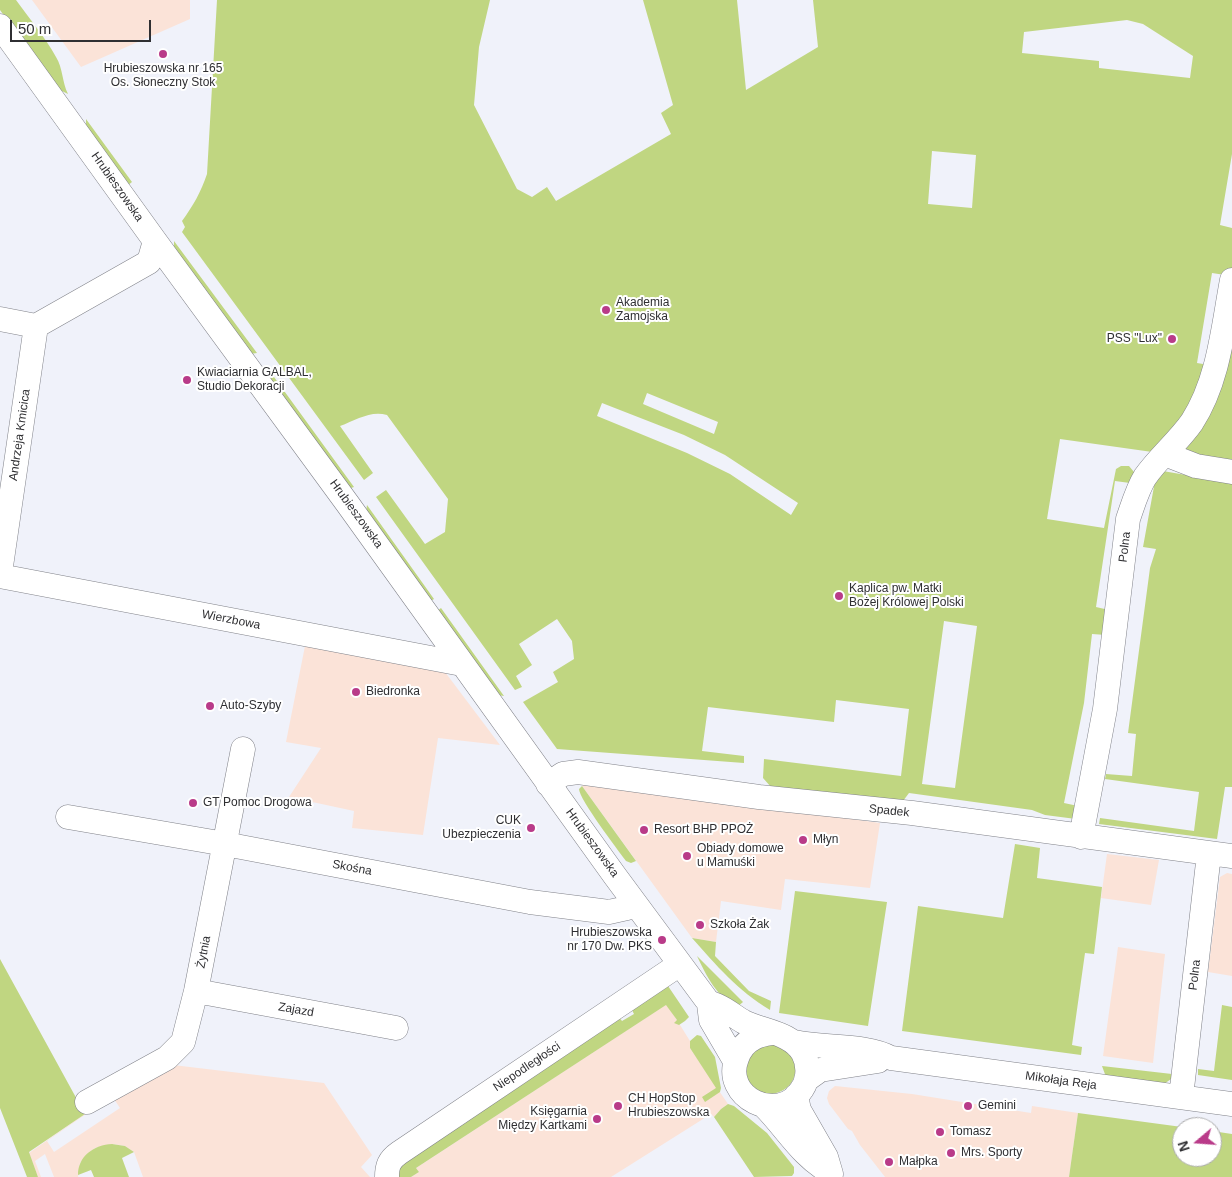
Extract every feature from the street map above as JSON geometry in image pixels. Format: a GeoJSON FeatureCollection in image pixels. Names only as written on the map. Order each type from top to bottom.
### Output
{"type":"FeatureCollection","features":[{"type":"Feature","properties":{"kind":"street","name":"Hrubieszowska"},"geometry":{"type":"LineString","coordinates":[[0,26],[342,495],[634,903],[710,1004],[711,1020],[736,1061]]}},
{"type":"Feature","properties":{"kind":"street"},"geometry":{"type":"LineString","coordinates":[[0,319],[36,326],[149,262],[155,241]]}},
{"type":"Feature","properties":{"kind":"street","name":"Polna"},"geometry":{"type":"LineString","coordinates":[[1081,837],[1105,709],[1128,519],[1136,496],[1146,477],[1192,422],[1209,389],[1219,352],[1232,280]]}},
{"type":"Feature","properties":{"kind":"street","name":"Andrzeja Kmicica"},"geometry":{"type":"LineString","coordinates":[[0,575],[36,326]]}},
{"type":"Feature","properties":{"kind":"street"},"geometry":{"type":"LineString","coordinates":[[1165,454],[1196,466],[1232,472]]}},
{"type":"Feature","properties":{"kind":"street","name":"Wierzbowa"},"geometry":{"type":"LineString","coordinates":[[0,575],[462,664]]}},
{"type":"Feature","properties":{"kind":"street","name":"Żytnia"},"geometry":{"type":"LineString","coordinates":[[87,1102],[167,1058],[179,1048],[186,1035],[225,844],[242,749]]}},
{"type":"Feature","properties":{"kind":"street","name":"Spadek"},"geometry":{"type":"LineString","coordinates":[[548,784],[563,774],[578,772],[759,797],[912,813],[1221,855]]}},
{"type":"Feature","properties":{"kind":"street","name":"Skośna"},"geometry":{"type":"LineString","coordinates":[[68,817],[225,844],[530,902],[609,912],[622,910],[634,903]]}},
{"type":"Feature","properties":{"kind":"street","name":"Polna"},"geometry":{"type":"LineString","coordinates":[[1181,1097],[1221,855]]}},
{"type":"Feature","properties":{"kind":"street","name":"Niepodległości"},"geometry":{"type":"LineString","coordinates":[[387,1177],[388,1164],[392,1157],[680,964]]}},
{"type":"Feature","properties":{"kind":"street","name":"Zajazd"},"geometry":{"type":"LineString","coordinates":[[196,992],[396,1028]]}},
{"type":"Feature","properties":{"kind":"street","name":"Hrubieszowska"},"geometry":{"type":"LineString","coordinates":[[710,1004],[719,1006],[750,1025],[772,1033]]}},
{"type":"Feature","properties":{"kind":"street"},"geometry":{"type":"LineString","coordinates":[[772,1033],[788,1037],[803,1052],[806,1061],[799,1110],[826,1157],[831,1174],[811,1160],[764,1106],[746,1097],[740,1090],[736,1081],[736,1061],[746,1043],[755,1037],[772,1033]]}},
{"type":"Feature","properties":{"kind":"street","name":"Mikołaja Reja"},"geometry":{"type":"LineString","coordinates":[[794,1042],[812,1046],[872,1051],[891,1058]]}},
{"type":"Feature","properties":{"kind":"street","name":"Mikołaja Reja"},"geometry":{"type":"LineString","coordinates":[[801,1088],[820,1070],[891,1058],[1232,1104]]}},
{"type":"Feature","properties":{"kind":"street"},"geometry":{"type":"LineString","coordinates":[[764,1106],[784,1104],[801,1088]]}},
{"type":"Feature","properties":{"kind":"shaded area"},"geometry":{"type":"Polygon","coordinates":[[[32,0],[190,0],[190,19],[81,67],[32,0]]]}},
{"type":"Feature","properties":{"kind":"shaded area"},"geometry":{"type":"Polygon","coordinates":[[[305,646],[445,672],[500,745],[438,738],[423,835],[352,828],[354,811],[289,797],[321,748],[286,742],[305,646]]]}},
{"type":"Feature","properties":{"kind":"shaded area"},"geometry":{"type":"Polygon","coordinates":[[[590,781],[880,823],[870,888],[785,879],[781,910],[721,901],[716,942],[692,938],[582,786],[590,781]]]}},
{"type":"Feature","properties":{"kind":"shaded area"},"geometry":{"type":"Polygon","coordinates":[[[1107,854],[1159,860],[1151,905],[1101,898],[1107,854]]]}},
{"type":"Feature","properties":{"kind":"shaded area"},"geometry":{"type":"Polygon","coordinates":[[[1227,873],[1232,874],[1232,976],[1208,972],[1220,877],[1227,873]]]}},
{"type":"Feature","properties":{"kind":"shaded area"},"geometry":{"type":"Polygon","coordinates":[[[1118,947],[1165,954],[1153,1063],[1103,1056],[1118,947]]]}},
{"type":"Feature","properties":{"kind":"shaded area","name":"CH HopStop Hrubieszowska"},"geometry":{"type":"Polygon","coordinates":[[[667,1004],[690,1041],[690,1048],[728,1104],[714,1117],[711,1114],[611,1177],[411,1177],[419,1172],[416,1168],[667,1004]]]}},
{"type":"Feature","properties":{"kind":"shaded area"},"geometry":{"type":"Polygon","coordinates":[[[173,1065],[324,1083],[372,1155],[361,1167],[370,1177],[143,1177],[134,1152],[125,1146],[112,1144],[95,1148],[86,1155],[80,1163],[78,1177],[54,1177],[45,1154],[35,1161],[41,1177],[38,1177],[29,1153],[112,1095],[173,1065]],[[112,1096],[47,1141],[54,1152],[120,1108],[112,1096]]]}},
{"type":"Feature","properties":{"kind":"shaded area","name":"Tomasz"},"geometry":{"type":"Polygon","coordinates":[[[835,1086],[912,1094],[1031,1113],[1032,1106],[1078,1113],[1069,1177],[885,1177],[860,1145],[852,1131],[848,1129],[829,1104],[827,1098],[829,1091],[835,1086]]]}},
{"type":"Feature","properties":{"kind":"green space"},"geometry":{"type":"Polygon","coordinates":[[[0,0],[16,0],[37,28],[58,61],[68,94],[56,88],[0,10],[0,0]]]}},
{"type":"Feature","properties":{"kind":"green space"},"geometry":{"type":"Polygon","coordinates":[[[217,0],[490,0],[479,47],[474,105],[517,189],[532,197],[547,187],[556,201],[671,134],[661,113],[673,105],[643,0],[737,0],[746,90],[818,47],[813,0],[1232,0],[1232,154],[1220,225],[1232,228],[1232,460],[1195,458],[1060,439],[1047,519],[1104,528],[1116,469],[1121,466],[1129,466],[1134,472],[1135,477],[1130,483],[1115,481],[1096,607],[1109,610],[1106,635],[1092,634],[1084,703],[1064,803],[1078,806],[1076,819],[1045,815],[1032,810],[909,793],[903,801],[771,787],[763,778],[764,759],[901,776],[909,709],[836,700],[834,722],[708,707],[702,751],[744,756],[744,763],[557,749],[523,702],[558,682],[553,672],[574,659],[572,641],[557,619],[519,644],[532,665],[516,676],[522,687],[515,690],[376,497],[386,490],[425,544],[445,532],[448,499],[387,415],[369,415],[340,426],[373,473],[364,480],[182,232],[185,227],[182,221],[196,199],[207,174],[217,0]],[[1127,20],[1024,32],[1022,53],[1099,61],[1099,68],[1190,78],[1193,56],[1143,24],[1127,20]],[[932,151],[928,204],[972,208],[976,155],[932,151]],[[1212,273],[1197,363],[1209,365],[1225,275],[1212,273]],[[647,393],[643,404],[714,434],[718,422],[647,393]],[[602,403],[597,416],[687,453],[730,474],[791,515],[798,503],[725,455],[684,435],[602,403]],[[944,621],[922,784],[955,788],[977,626],[944,621]]]}},
{"type":"Feature","properties":{"kind":"green space"},"geometry":{"type":"Polygon","coordinates":[[[86,119],[132,182],[127,186],[89,133],[86,119]]]}},
{"type":"Feature","properties":{"kind":"green space"},"geometry":{"type":"Polygon","coordinates":[[[174,241],[257,353],[250,354],[174,250],[174,241]]]}},
{"type":"Feature","properties":{"kind":"green space"},"geometry":{"type":"Polygon","coordinates":[[[266,366],[354,487],[351,488],[345,485],[264,373],[266,366]]]}},
{"type":"Feature","properties":{"kind":"green space"},"geometry":{"type":"Polygon","coordinates":[[[1157,470],[1232,483],[1232,787],[1225,787],[1217,839],[1099,824],[1100,818],[1194,831],[1199,792],[1105,779],[1106,774],[1132,776],[1136,734],[1128,733],[1150,568],[1156,549],[1143,547],[1157,470]]]}},
{"type":"Feature","properties":{"kind":"green space"},"geometry":{"type":"Polygon","coordinates":[[[367,505],[434,599],[429,602],[366,512],[367,505]]]}},
{"type":"Feature","properties":{"kind":"green space"},"geometry":{"type":"Polygon","coordinates":[[[441,608],[504,696],[498,695],[436,612],[441,608]]]}},
{"type":"Feature","properties":{"kind":"green space"},"geometry":{"type":"Polygon","coordinates":[[[582,786],[636,861],[631,863],[626,861],[608,836],[581,795],[579,789],[582,786]]]}},
{"type":"Feature","properties":{"kind":"green space"},"geometry":{"type":"Polygon","coordinates":[[[1015,844],[1040,848],[1037,878],[1102,887],[1094,954],[1085,953],[1072,1045],[1082,1047],[1081,1055],[902,1031],[918,906],[1003,918],[1015,844]]]}},
{"type":"Feature","properties":{"kind":"green space"},"geometry":{"type":"Polygon","coordinates":[[[795,891],[887,902],[868,1026],[779,1013],[795,891]]]}},
{"type":"Feature","properties":{"kind":"green space"},"geometry":{"type":"Polygon","coordinates":[[[692,938],[716,942],[715,956],[749,991],[771,1001],[770,1010],[758,1003],[738,986],[692,938]]]}},
{"type":"Feature","properties":{"kind":"green space"},"geometry":{"type":"Polygon","coordinates":[[[697,956],[743,1002],[736,1008],[717,991],[697,956]]]}},
{"type":"Feature","properties":{"kind":"green space"},"geometry":{"type":"Polygon","coordinates":[[[0,959],[85,1114],[29,1152],[38,1177],[27,1177],[0,1108],[0,959]]]}},
{"type":"Feature","properties":{"kind":"green space"},"geometry":{"type":"Polygon","coordinates":[[[668,986],[689,1017],[685,1021],[679,1025],[674,1023],[677,1020],[666,1005],[416,1168],[419,1172],[411,1177],[396,1177],[399,1165],[618,1016],[622,1021],[634,1014],[631,1008],[668,986]]]}},
{"type":"Feature","properties":{"kind":"green space"},"geometry":{"type":"Polygon","coordinates":[[[1222,1005],[1232,1007],[1232,1080],[1198,1075],[1198,1069],[1214,1071],[1222,1005]]]}},
{"type":"Feature","properties":{"kind":"green space"},"geometry":{"type":"Polygon","coordinates":[[[697,1035],[701,1036],[715,1057],[721,1088],[720,1092],[705,1102],[702,1097],[716,1088],[690,1048],[690,1041],[697,1035]]]}},
{"type":"Feature","properties":{"kind":"green space"},"geometry":{"type":"Polygon","coordinates":[[[776,1043],[792,1055],[795,1072],[787,1088],[771,1094],[762,1093],[754,1088],[748,1080],[745,1066],[756,1048],[776,1043]]]}},
{"type":"Feature","properties":{"kind":"green space"},"geometry":{"type":"Polygon","coordinates":[[[1102,1066],[1172,1074],[1171,1079],[1164,1084],[1106,1077],[1102,1066]]]}},
{"type":"Feature","properties":{"kind":"green space"},"geometry":{"type":"Polygon","coordinates":[[[728,1104],[734,1106],[767,1133],[794,1167],[792,1176],[754,1177],[714,1117],[728,1104]]]}},
{"type":"Feature","properties":{"kind":"green space"},"geometry":{"type":"Polygon","coordinates":[[[1078,1113],[1172,1126],[1172,1167],[1222,1167],[1222,1132],[1232,1134],[1232,1177],[1069,1177],[1078,1113]]]}},
{"type":"Feature","properties":{"kind":"green space"},"geometry":{"type":"Polygon","coordinates":[[[112,1144],[125,1146],[134,1152],[122,1158],[129,1177],[94,1177],[91,1170],[78,1175],[81,1162],[88,1153],[93,1149],[112,1144]]]}},
{"type":"Feature","properties":{"kind":"place","name":"Hrubieszowska nr 165 Os. Słoneczny Stok"},"geometry":{"type":"Point","coordinates":[163,54]}},
{"type":"Feature","properties":{"kind":"place","name":"Akademia Zamojska"},"geometry":{"type":"Point","coordinates":[606,310]}},
{"type":"Feature","properties":{"kind":"place","name":"PSS \"Lux\""},"geometry":{"type":"Point","coordinates":[1172,339]}},
{"type":"Feature","properties":{"kind":"place","name":"Kwiaciarnia GALBAL, Studio Dekoracji"},"geometry":{"type":"Point","coordinates":[187,380]}},
{"type":"Feature","properties":{"kind":"place","name":"Kaplica pw. Matki Bożej Królowej Polski"},"geometry":{"type":"Point","coordinates":[839,596]}},
{"type":"Feature","properties":{"kind":"place","name":"Biedronka"},"geometry":{"type":"Point","coordinates":[356,692]}},
{"type":"Feature","properties":{"kind":"place","name":"Auto-Szyby"},"geometry":{"type":"Point","coordinates":[210,706]}},
{"type":"Feature","properties":{"kind":"place","name":"GT Pomoc Drogowa"},"geometry":{"type":"Point","coordinates":[193,803]}},
{"type":"Feature","properties":{"kind":"place","name":"CUK Ubezpieczenia"},"geometry":{"type":"Point","coordinates":[531,828]}},
{"type":"Feature","properties":{"kind":"place","name":"Resort BHP PPOŻ"},"geometry":{"type":"Point","coordinates":[644,830]}},
{"type":"Feature","properties":{"kind":"place","name":"Młyn"},"geometry":{"type":"Point","coordinates":[803,840]}},
{"type":"Feature","properties":{"kind":"place","name":"Obiady domowe u Mamuśki"},"geometry":{"type":"Point","coordinates":[687,856]}},
{"type":"Feature","properties":{"kind":"place","name":"Szkoła Żak"},"geometry":{"type":"Point","coordinates":[700,925]}},
{"type":"Feature","properties":{"kind":"place","name":"Hrubieszowska nr 170 Dw. PKS"},"geometry":{"type":"Point","coordinates":[662,940]}},
{"type":"Feature","properties":{"kind":"place","name":"CH HopStop Hrubieszowska"},"geometry":{"type":"Point","coordinates":[618,1106]}},
{"type":"Feature","properties":{"kind":"place","name":"Gemini"},"geometry":{"type":"Point","coordinates":[968,1106]}},
{"type":"Feature","properties":{"kind":"place","name":"Księgarnia Między Kartkami"},"geometry":{"type":"Point","coordinates":[597,1119]}},
{"type":"Feature","properties":{"kind":"place","name":"Tomasz"},"geometry":{"type":"Point","coordinates":[940,1132]}},
{"type":"Feature","properties":{"kind":"place","name":"Mrs. Sporty"},"geometry":{"type":"Point","coordinates":[951,1153]}},
{"type":"Feature","properties":{"kind":"place","name":"Małpka"},"geometry":{"type":"Point","coordinates":[889,1162]}}]}
